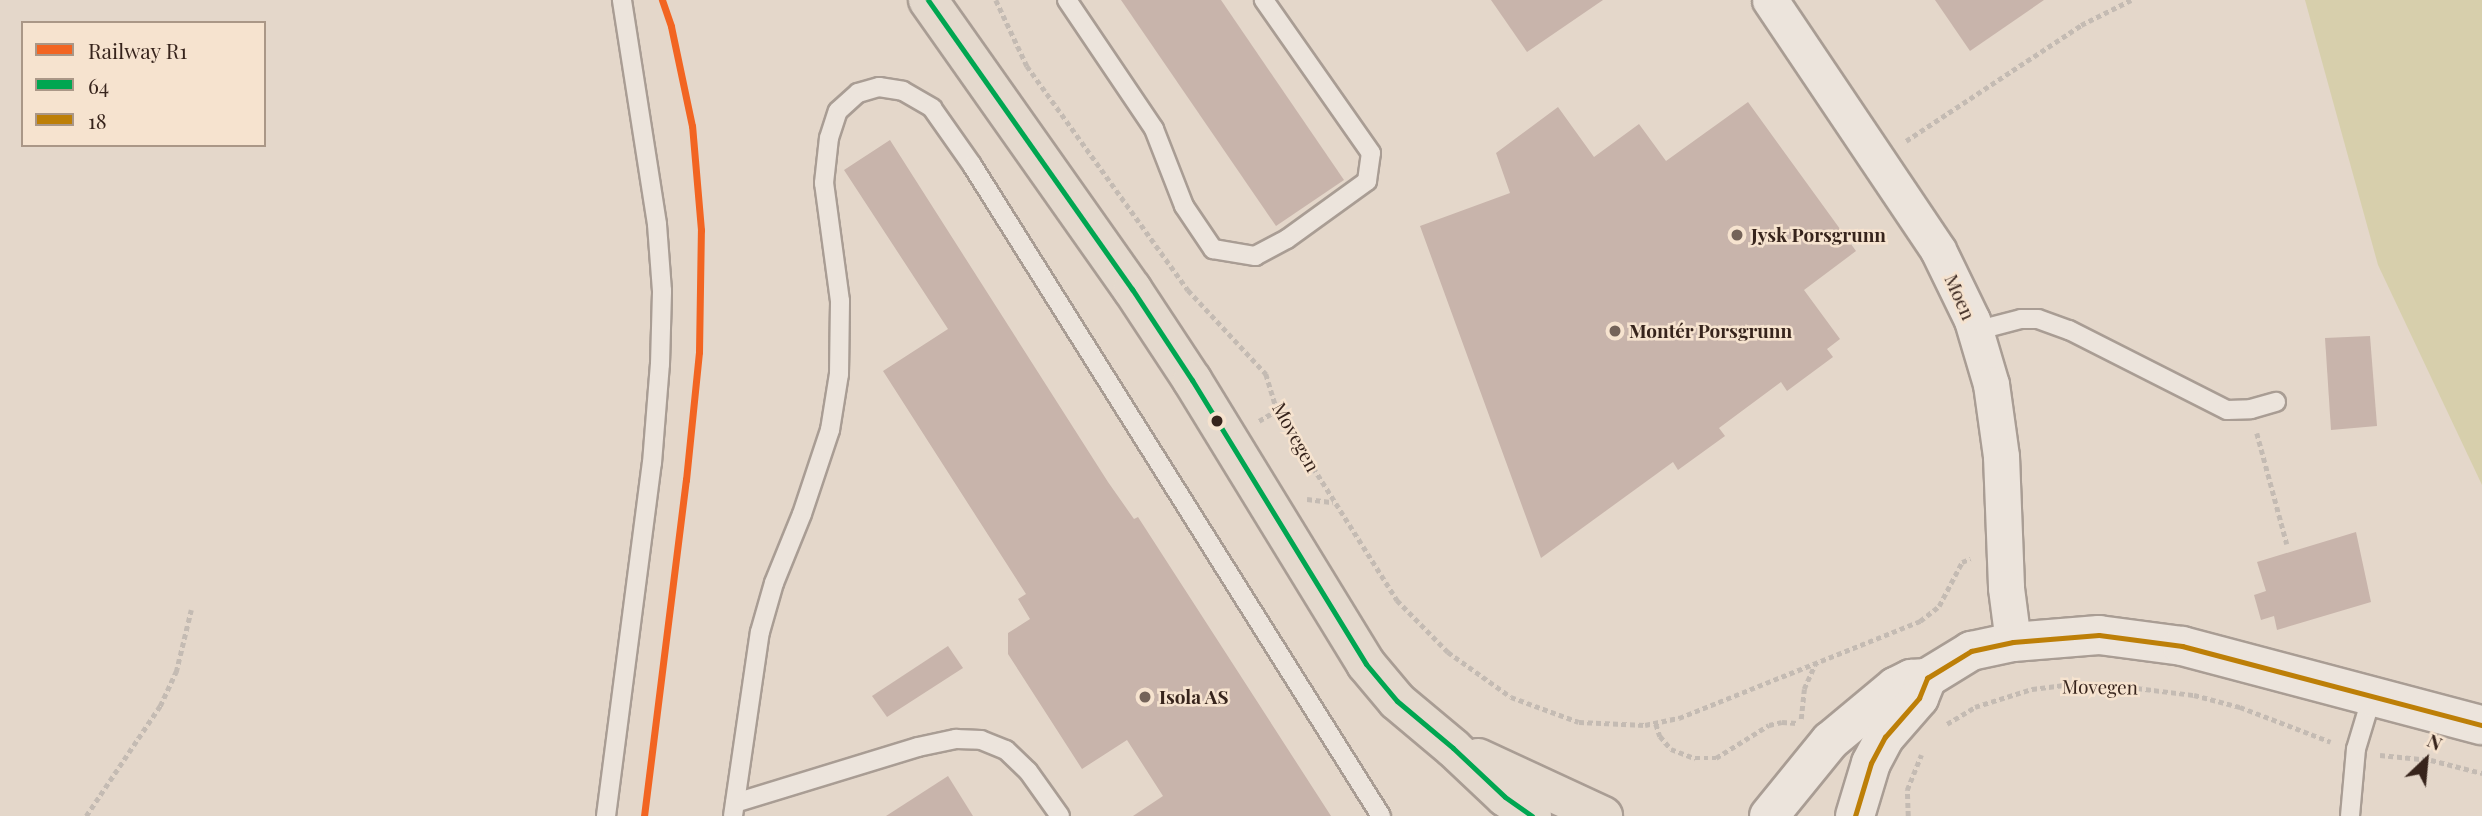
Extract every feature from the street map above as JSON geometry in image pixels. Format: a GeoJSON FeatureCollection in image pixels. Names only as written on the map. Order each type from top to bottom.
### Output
{"type":"FeatureCollection","features":[{"type":"Feature","properties":{"kind":"main road"},"geometry":{"type":"LineString","coordinates":[[928,0],[1162,335],[1366,664],[1397,701],[1505,797],[1532,816]]}},
{"type":"Feature","properties":{"kind":"main road"},"geometry":{"type":"LineString","coordinates":[[1769,816],[1830,741],[1895,687],[1911,679],[1927,678],[1971,651],[2013,642],[2099,635],[2182,646],[2482,725]]}},
{"type":"Feature","properties":{"kind":"main road"},"geometry":{"type":"LineString","coordinates":[[1854,816],[1871,763],[1885,737],[1919,698],[1927,678]]}},
{"type":"Feature","properties":{"kind":"main road"},"geometry":{"type":"LineString","coordinates":[[1453,748],[1506,769],[1603,816]]}},
{"type":"Feature","properties":{"kind":"street","name":"Moen"},"geometry":{"type":"LineString","coordinates":[[1770,0],[1938,250],[1975,331],[1991,384],[2001,456],[2006,588],[2013,642]]}},
{"type":"Feature","properties":{"kind":"lane"},"geometry":{"type":"LineString","coordinates":[[606,816],[650,477],[660,364],[662,291],[657,224],[622,0]]}},
{"type":"Feature","properties":{"kind":"lane"},"geometry":{"type":"LineString","coordinates":[[1067,0],[1154,129],[1184,206],[1213,249],[1255,256],[1287,239],[1367,181],[1371,153],[1264,0]]}},
{"type":"Feature","properties":{"kind":"lane"},"geometry":{"type":"LineString","coordinates":[[1060,816],[1028,771],[1006,750],[981,740],[956,738],[918,747],[734,810],[760,632],[774,583],[802,514],[830,429],[839,374],[840,301],[824,183],[829,138],[838,111],[858,93],[879,87],[903,91],[932,108],[972,165],[1381,816]]}},
{"type":"Feature","properties":{"kind":"lane"},"geometry":{"type":"LineString","coordinates":[[1975,331],[2021,319],[2038,319],[2069,330],[2227,410],[2250,409],[2276,402]]}},
{"type":"Feature","properties":{"kind":"lane"},"geometry":{"type":"LineString","coordinates":[[2350,816],[2356,749],[2371,696]]}},
{"type":"Feature","properties":{"kind":"path","name":"Movegen"},"geometry":{"type":"LineString","coordinates":[[996,0],[1027,66],[1188,290],[1266,374],[1277,410],[1397,600],[1448,652],[1511,698],[1579,722],[1656,724],[1920,621],[1938,607],[1962,562],[1979,556]]}},
{"type":"Feature","properties":{"kind":"path"},"geometry":{"type":"LineString","coordinates":[[1880,161],[2081,25],[2131,0]]}},
{"type":"Feature","properties":{"kind":"path"},"geometry":{"type":"LineString","coordinates":[[2250,409],[2287,544]]}},
{"type":"Feature","properties":{"kind":"path"},"geometry":{"type":"LineString","coordinates":[[86,816],[160,706],[176,672],[191,610]]}},
{"type":"Feature","properties":{"kind":"path"},"geometry":{"type":"LineString","coordinates":[[1656,724],[1660,736],[1671,750],[1716,758],[1769,725],[1782,722],[1801,725],[1801,700],[1815,663]]}},
{"type":"Feature","properties":{"kind":"path","name":"Movegen"},"geometry":{"type":"LineString","coordinates":[[1945,726],[1975,707],[2004,696],[2065,685],[2112,685],[2194,695],[2240,707],[2302,732],[2356,749],[2390,757],[2431,760],[2482,773]]}},
{"type":"Feature","properties":{"kind":"path"},"geometry":{"type":"LineString","coordinates":[[2194,695],[2195,688]]}},
{"type":"Feature","properties":{"kind":"path"},"geometry":{"type":"LineString","coordinates":[[1908,816],[1907,790],[1925,746]]}},
{"type":"Feature","properties":{"kind":"shaded area"},"geometry":{"type":"Polygon","coordinates":[[[2305,0],[2482,0],[2482,485],[2378,265],[2305,0]]]}},
{"type":"Feature","properties":{"kind":"building"},"geometry":{"type":"Polygon","coordinates":[[[1121,0],[1221,0],[1344,180],[1276,226],[1121,0]]]}},
{"type":"Feature","properties":{"kind":"building"},"geometry":{"type":"Polygon","coordinates":[[[1491,0],[1603,0],[1527,52],[1491,0]]]}},
{"type":"Feature","properties":{"kind":"building"},"geometry":{"type":"Polygon","coordinates":[[[1935,0],[2044,0],[1970,51],[1935,0]]]}},
{"type":"Feature","properties":{"kind":"building"},"geometry":{"type":"Polygon","coordinates":[[[1748,102],[1856,251],[1804,290],[1840,339],[1827,349],[1833,357],[1787,391],[1781,382],[1719,428],[1725,436],[1678,470],[1673,462],[1541,558],[1420,226],[1510,193],[1496,153],[1558,107],[1594,157],[1639,124],[1666,161],[1748,102]]]}},
{"type":"Feature","properties":{"kind":"building"},"geometry":{"type":"Polygon","coordinates":[[[890,140],[1108,482],[1134,519],[1138,517],[1331,816],[1133,816],[1163,796],[1127,740],[1082,769],[1008,654],[1008,633],[1030,619],[1018,599],[1026,594],[883,371],[948,329],[844,170],[890,140]]]}},
{"type":"Feature","properties":{"kind":"building"},"geometry":{"type":"Polygon","coordinates":[[[2370,336],[2377,426],[2331,430],[2325,338],[2370,336]]]}},
{"type":"Feature","properties":{"kind":"building"},"geometry":{"type":"Polygon","coordinates":[[[2356,532],[2371,602],[2277,630],[2274,616],[2261,620],[2254,595],[2266,591],[2257,562],[2356,532]]]}},
{"type":"Feature","properties":{"kind":"building"},"geometry":{"type":"Polygon","coordinates":[[[948,646],[963,668],[887,717],[872,696],[948,646]]]}},
{"type":"Feature","properties":{"kind":"building"},"geometry":{"type":"Polygon","coordinates":[[[948,776],[973,816],[886,816],[948,776]]]}},
{"type":"Feature","properties":{"kind":"rail line","name":"R1"},"geometry":{"type":"LineString","coordinates":[[644,816],[686,480],[699,352],[701,230],[692,126],[671,26],[662,0]]}},
{"type":"Feature","properties":{"kind":"transit line","name":"64"},"geometry":{"type":"LineString","coordinates":[[928,0],[1132,289],[1192,380],[1366,664],[1397,701],[1505,797],[1532,816]]}},
{"type":"Feature","properties":{"kind":"transit line","name":"18"},"geometry":{"type":"LineString","coordinates":[[1855,816],[1871,763],[1885,737],[1919,698],[1927,678],[1971,651],[2013,642],[2099,635],[2182,646],[2482,725]]}},
{"type":"Feature","properties":{"kind":"place","name":"Jysk Porsgrunn"},"geometry":{"type":"Point","coordinates":[1737,235]}},
{"type":"Feature","properties":{"kind":"place","name":"Montér Porsgrunn"},"geometry":{"type":"Point","coordinates":[1615,331]}},
{"type":"Feature","properties":{"kind":"place","name":"Isola AS"},"geometry":{"type":"Point","coordinates":[1145,697]}}]}
